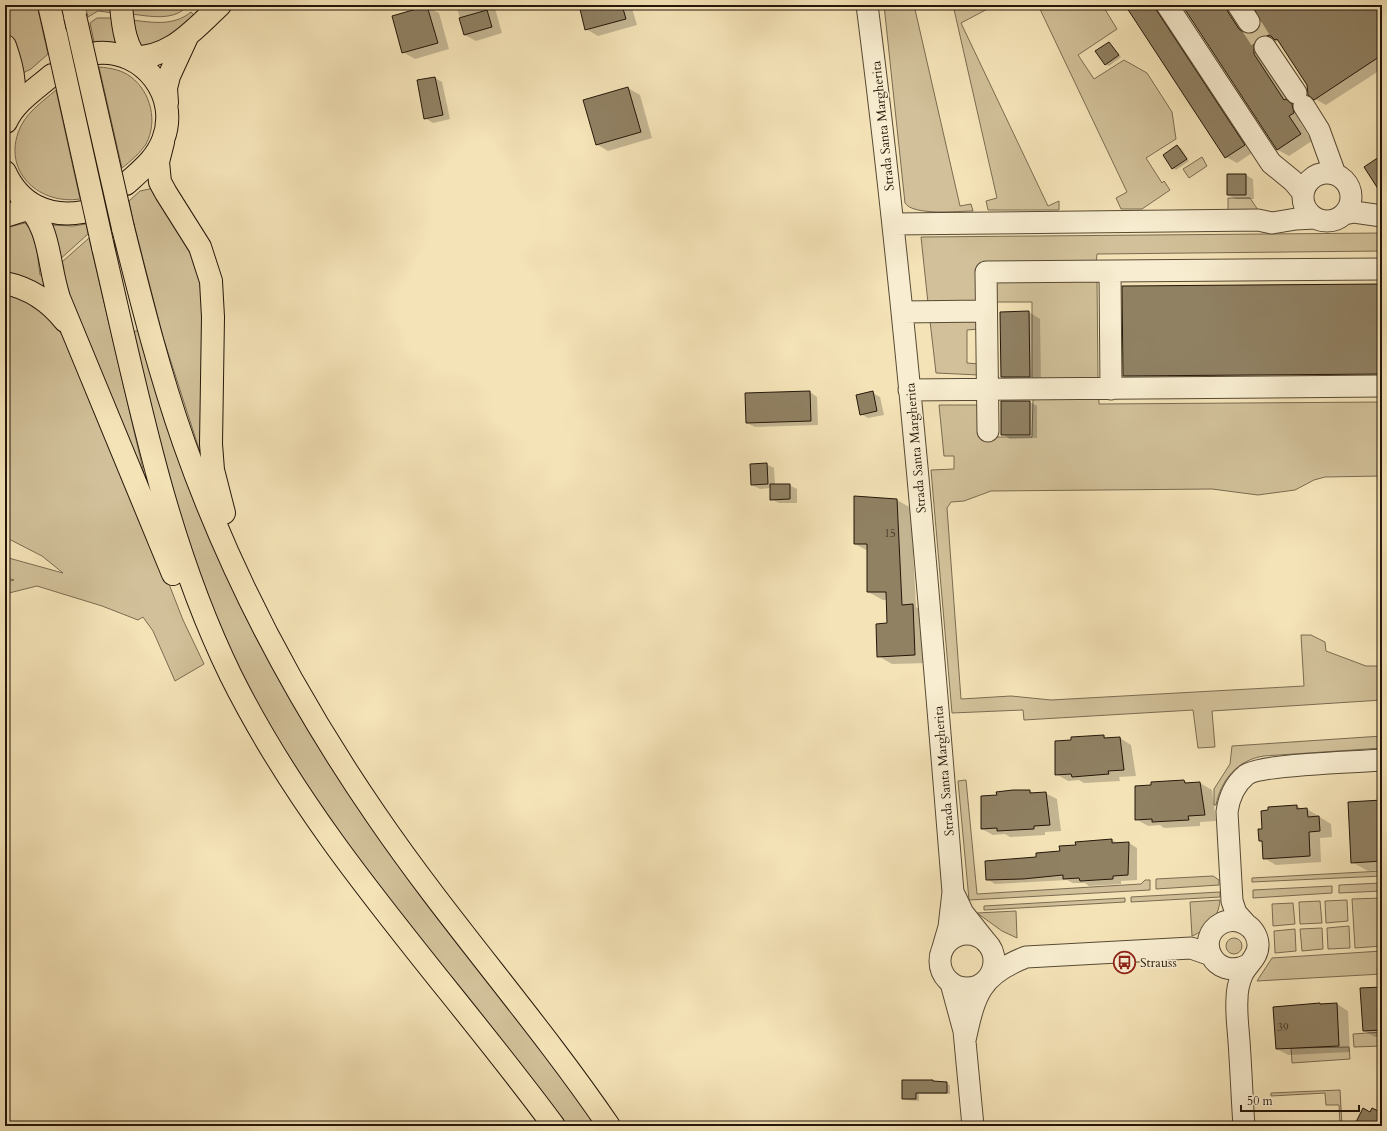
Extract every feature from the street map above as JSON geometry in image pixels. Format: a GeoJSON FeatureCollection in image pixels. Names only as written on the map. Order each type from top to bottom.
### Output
{"type":"FeatureCollection","features":[{"type":"Feature","properties":{"kind":"main road"},"geometry":{"type":"LineString","coordinates":[[49,5],[103,247],[157,472],[186,569],[209,628],[231,676],[278,761],[308,808],[347,863],[503,1058],[554,1126]]}},
{"type":"Feature","properties":{"kind":"main road"},"geometry":{"type":"LineString","coordinates":[[121,5],[126,40],[134,60],[159,86],[167,111]]}},
{"type":"Feature","properties":{"kind":"main road"},"geometry":{"type":"LineString","coordinates":[[97,53],[114,54],[134,60],[159,54],[187,37],[220,5]]}},
{"type":"Feature","properties":{"kind":"main road"},"geometry":{"type":"LineString","coordinates":[[74,11],[123,228],[154,348],[184,444],[235,568],[288,674],[339,760],[380,822],[436,897],[549,1042],[609,1126]]}},
{"type":"Feature","properties":{"kind":"main road"},"geometry":{"type":"LineString","coordinates":[[187,37],[169,76],[166,88],[167,126],[158,162],[160,182],[200,247],[211,282],[213,317],[211,444],[216,484],[230,529],[266,608],[288,674]]}},
{"type":"Feature","properties":{"kind":"main road"},"geometry":{"type":"LineString","coordinates":[[5,46],[15,82],[14,98],[7,121]]}},
{"type":"Feature","properties":{"kind":"main road"},"geometry":{"type":"LineString","coordinates":[[7,121],[22,100],[52,75]]}},
{"type":"Feature","properties":{"kind":"main road"},"geometry":{"type":"LineString","coordinates":[[126,184],[152,159],[163,142]]}},
{"type":"Feature","properties":{"kind":"main road"},"geometry":{"type":"LineString","coordinates":[[5,172],[14,189],[34,206],[60,214],[83,212]]}},
{"type":"Feature","properties":{"kind":"main road"},"geometry":{"type":"LineString","coordinates":[[34,206],[45,234],[54,281],[75,339],[215,673],[234,709],[278,761]]}},
{"type":"Feature","properties":{"kind":"main road"},"geometry":{"type":"LineString","coordinates":[[5,216],[34,206]]}},
{"type":"Feature","properties":{"kind":"main road"},"geometry":{"type":"LineString","coordinates":[[5,283],[24,289],[44,301],[63,318],[75,339]]}},
{"type":"Feature","properties":{"kind":"street","name":"Strada Santa Margherita"},"geometry":{"type":"LineString","coordinates":[[867,5],[902,312],[953,892],[949,927],[940,960],[944,977],[951,984],[963,1024],[973,1126]]}},
{"type":"Feature","properties":{"kind":"street"},"geometry":{"type":"LineString","coordinates":[[1168,5],[1274,166],[1293,181],[1303,195],[1308,211],[1315,218]]}},
{"type":"Feature","properties":{"kind":"street"},"geometry":{"type":"LineString","coordinates":[[1265,47],[1319,130],[1323,143],[1326,174]]}},
{"type":"Feature","properties":{"kind":"street"},"geometry":{"type":"LineString","coordinates":[[1258,220],[1289,209],[1297,204],[1303,195],[1309,180],[1326,174],[1345,180],[1351,191],[1350,203],[1344,214]]}},
{"type":"Feature","properties":{"kind":"street"},"geometry":{"type":"LineString","coordinates":[[893,224],[1258,220],[1272,223],[1296,218],[1334,220],[1344,214],[1354,212],[1382,216]]}},
{"type":"Feature","properties":{"kind":"street"},"geometry":{"type":"LineString","coordinates":[[988,431],[986,272],[1382,269]]}},
{"type":"Feature","properties":{"kind":"street"},"geometry":{"type":"LineString","coordinates":[[1110,272],[1111,388]]}},
{"type":"Feature","properties":{"kind":"street"},"geometry":{"type":"LineString","coordinates":[[902,312],[986,311]]}},
{"type":"Feature","properties":{"kind":"street"},"geometry":{"type":"LineString","coordinates":[[909,390],[1382,386]]}},
{"type":"Feature","properties":{"kind":"street"},"geometry":{"type":"LineString","coordinates":[[1245,924],[1236,912],[1232,901],[1227,812],[1229,798],[1235,786],[1247,774],[1267,768],[1382,760]]}},
{"type":"Feature","properties":{"kind":"street","name":"Strada Santa Margherita"},"geometry":{"type":"LineString","coordinates":[[953,892],[963,912],[985,941],[993,956],[994,965],[991,974],[985,981],[974,1002],[965,1040]]}},
{"type":"Feature","properties":{"kind":"street"},"geometry":{"type":"LineString","coordinates":[[1232,901],[1209,941],[1237,999]]}},
{"type":"Feature","properties":{"kind":"street"},"geometry":{"type":"LineString","coordinates":[[1191,948],[1217,928],[1237,921],[1252,929],[1258,944],[1257,952],[1242,976],[1237,999],[1244,1126]]}},
{"type":"Feature","properties":{"kind":"street"},"geometry":{"type":"LineString","coordinates":[[942,951],[949,940],[961,934],[974,935],[985,941],[1026,957]]}},
{"type":"Feature","properties":{"kind":"street"},"geometry":{"type":"LineString","coordinates":[[951,984],[968,988],[977,986],[1009,964],[1026,957],[1191,948],[1218,962],[1240,969],[1248,965]]}},
{"type":"Feature","properties":{"kind":"shaded area"},"geometry":{"type":"Polygon","coordinates":[[[5,5],[37,5],[48,54],[31,69],[23,73],[5,23],[5,5]]]}},
{"type":"Feature","properties":{"kind":"shaded area"},"geometry":{"type":"Polygon","coordinates":[[[85,5],[114,5],[114,13],[98,11],[88,17],[85,5]]]}},
{"type":"Feature","properties":{"kind":"shaded area"},"geometry":{"type":"Polygon","coordinates":[[[131,5],[188,5],[176,14],[154,17],[131,14],[131,5]]]}},
{"type":"Feature","properties":{"kind":"shaded area"},"geometry":{"type":"Polygon","coordinates":[[[884,5],[914,5],[960,206],[971,204],[973,211],[936,212],[917,210],[905,203],[884,5]]]}},
{"type":"Feature","properties":{"kind":"shaded area"},"geometry":{"type":"Polygon","coordinates":[[[953,5],[995,5],[961,23],[1048,206],[1059,201],[1059,210],[988,210],[986,201],[997,198],[953,5]]]}},
{"type":"Feature","properties":{"kind":"shaded area"},"geometry":{"type":"Polygon","coordinates":[[[1038,5],[1104,5],[1103,6],[1117,29],[1078,55],[1094,79],[1124,60],[1147,73],[1172,112],[1176,139],[1146,158],[1162,183],[1164,181],[1170,190],[1142,209],[1121,209],[1116,198],[1127,192],[1038,5]]]}},
{"type":"Feature","properties":{"kind":"shaded area"},"geometry":{"type":"Polygon","coordinates":[[[191,12],[194,15],[166,43],[141,49],[131,20],[169,22],[184,17],[191,12]]]}},
{"type":"Feature","properties":{"kind":"shaded area"},"geometry":{"type":"Polygon","coordinates":[[[97,18],[114,18],[118,43],[94,42],[90,23],[97,18]]]}},
{"type":"Feature","properties":{"kind":"shaded area"},"geometry":{"type":"Polygon","coordinates":[[[99,67],[116,70],[131,77],[138,83],[148,99],[152,117],[150,135],[141,151],[122,168],[99,67]]]}},
{"type":"Feature","properties":{"kind":"shaded area"},"geometry":{"type":"Polygon","coordinates":[[[56,90],[80,199],[66,200],[52,197],[40,192],[29,184],[21,173],[16,161],[15,148],[18,133],[24,120],[56,90]]]}},
{"type":"Feature","properties":{"kind":"shaded area"},"geometry":{"type":"Polygon","coordinates":[[[1202,157],[1207,166],[1189,178],[1183,169],[1202,157]]]}},
{"type":"Feature","properties":{"kind":"shaded area"},"geometry":{"type":"Polygon","coordinates":[[[154,188],[202,272],[202,451],[200,452],[163,337],[129,201],[140,191],[154,188]]]}},
{"type":"Feature","properties":{"kind":"shaded area"},"geometry":{"type":"Polygon","coordinates":[[[1228,198],[1250,198],[1258,210],[1228,211],[1228,198]]]}},
{"type":"Feature","properties":{"kind":"shaded area"},"geometry":{"type":"Polygon","coordinates":[[[25,223],[31,230],[36,243],[40,275],[44,274],[46,290],[5,274],[5,228],[25,223]]]}},
{"type":"Feature","properties":{"kind":"shaded area"},"geometry":{"type":"Polygon","coordinates":[[[86,224],[88,234],[58,261],[50,225],[73,226],[86,224]]]}},
{"type":"Feature","properties":{"kind":"shaded area"},"geometry":{"type":"Polygon","coordinates":[[[1382,233],[1382,251],[1097,254],[1096,265],[979,265],[979,302],[928,303],[921,237],[1382,233]]]}},
{"type":"Feature","properties":{"kind":"shaded area"},"geometry":{"type":"Polygon","coordinates":[[[89,238],[145,478],[142,479],[59,270],[64,269],[62,262],[89,238]]]}},
{"type":"Feature","properties":{"kind":"shaded area"},"geometry":{"type":"Polygon","coordinates":[[[993,280],[1097,280],[1098,380],[1032,380],[1032,302],[993,302],[993,280]]]}},
{"type":"Feature","properties":{"kind":"shaded area"},"geometry":{"type":"Polygon","coordinates":[[[5,290],[38,308],[45,314],[63,336],[153,543],[183,620],[204,664],[175,681],[153,631],[143,617],[138,620],[102,606],[37,586],[5,594],[5,582],[14,580],[5,577],[5,557],[63,573],[42,556],[5,537],[5,290]]]}},
{"type":"Feature","properties":{"kind":"shaded area"},"geometry":{"type":"Polygon","coordinates":[[[979,320],[979,329],[967,330],[967,363],[979,364],[979,375],[936,373],[930,321],[979,320]]]}},
{"type":"Feature","properties":{"kind":"shaded area"},"geometry":{"type":"Polygon","coordinates":[[[139,330],[233,585],[598,1126],[566,1126],[523,1069],[388,899],[345,841],[304,782],[267,721],[233,657],[200,578],[174,498],[163,456],[133,332],[139,330]]]}},
{"type":"Feature","properties":{"kind":"shaded area"},"geometry":{"type":"Polygon","coordinates":[[[1033,399],[1099,399],[1099,404],[1382,402],[1382,476],[1325,477],[1314,480],[1295,490],[1258,495],[1212,489],[991,491],[964,501],[951,502],[947,508],[961,699],[1011,696],[1051,700],[1304,686],[1301,635],[1311,635],[1325,642],[1326,651],[1366,666],[1382,666],[1382,700],[1212,711],[1215,747],[1198,748],[1193,710],[1024,720],[1023,710],[952,713],[931,470],[954,469],[954,456],[944,456],[939,405],[976,405],[980,409],[980,437],[1032,437],[1033,399]]]}},
{"type":"Feature","properties":{"kind":"shaded area"},"geometry":{"type":"Polygon","coordinates":[[[1382,736],[1382,748],[1264,756],[1254,758],[1238,767],[1226,780],[1218,796],[1216,805],[1214,805],[1214,789],[1230,764],[1232,746],[1382,736]]]}},
{"type":"Feature","properties":{"kind":"shaded area"},"geometry":{"type":"Polygon","coordinates":[[[966,780],[977,894],[1141,884],[1145,880],[1150,880],[1150,890],[969,900],[958,781],[966,780]]]}},
{"type":"Feature","properties":{"kind":"shaded area"},"geometry":{"type":"Polygon","coordinates":[[[1382,871],[1382,876],[1252,882],[1252,878],[1382,871]]]}},
{"type":"Feature","properties":{"kind":"shaded area"},"geometry":{"type":"Polygon","coordinates":[[[1213,876],[1219,880],[1219,885],[1156,889],[1156,879],[1213,876]]]}},
{"type":"Feature","properties":{"kind":"shaded area"},"geometry":{"type":"Polygon","coordinates":[[[1382,883],[1382,891],[1339,893],[1339,885],[1382,883]]]}},
{"type":"Feature","properties":{"kind":"shaded area"},"geometry":{"type":"Polygon","coordinates":[[[1332,886],[1332,893],[1253,898],[1253,890],[1332,886]]]}},
{"type":"Feature","properties":{"kind":"shaded area"},"geometry":{"type":"Polygon","coordinates":[[[1220,892],[1220,897],[1131,902],[1131,897],[1220,892]]]}},
{"type":"Feature","properties":{"kind":"shaded area"},"geometry":{"type":"Polygon","coordinates":[[[1125,898],[1125,902],[984,910],[984,906],[1125,898]]]}},
{"type":"Feature","properties":{"kind":"shaded area"},"geometry":{"type":"Polygon","coordinates":[[[1382,898],[1382,946],[1355,948],[1352,899],[1382,898]]]}},
{"type":"Feature","properties":{"kind":"shaded area"},"geometry":{"type":"Polygon","coordinates":[[[1220,900],[1215,917],[1203,930],[1192,936],[1190,902],[1220,900]]]}},
{"type":"Feature","properties":{"kind":"shaded area"},"geometry":{"type":"Polygon","coordinates":[[[1347,900],[1348,921],[1326,923],[1325,901],[1347,900]]]}},
{"type":"Feature","properties":{"kind":"shaded area"},"geometry":{"type":"Polygon","coordinates":[[[1320,901],[1322,923],[1300,924],[1299,902],[1320,901]]]}},
{"type":"Feature","properties":{"kind":"shaded area"},"geometry":{"type":"Polygon","coordinates":[[[1293,903],[1295,924],[1273,926],[1272,904],[1293,903]]]}},
{"type":"Feature","properties":{"kind":"shaded area"},"geometry":{"type":"Polygon","coordinates":[[[1016,911],[1017,938],[1002,931],[977,913],[1016,911]]]}},
{"type":"Feature","properties":{"kind":"shaded area"},"geometry":{"type":"Polygon","coordinates":[[[1349,926],[1350,948],[1328,949],[1327,928],[1349,926]]]}},
{"type":"Feature","properties":{"kind":"shaded area"},"geometry":{"type":"Polygon","coordinates":[[[1322,928],[1323,949],[1302,951],[1300,929],[1322,928]]]}},
{"type":"Feature","properties":{"kind":"shaded area"},"geometry":{"type":"Polygon","coordinates":[[[1295,929],[1296,951],[1275,953],[1274,931],[1295,929]]]}},
{"type":"Feature","properties":{"kind":"shaded area"},"geometry":{"type":"Polygon","coordinates":[[[1231,938],[1237,938],[1242,943],[1240,952],[1237,954],[1231,954],[1226,949],[1226,943],[1231,938]]]}},
{"type":"Feature","properties":{"kind":"shaded area"},"geometry":{"type":"Polygon","coordinates":[[[1382,951],[1382,974],[1257,981],[1272,958],[1382,951]]]}},
{"type":"Feature","properties":{"kind":"shaded area"},"geometry":{"type":"Polygon","coordinates":[[[1382,1032],[1382,1046],[1354,1047],[1353,1034],[1382,1032]]]}},
{"type":"Feature","properties":{"kind":"shaded area"},"geometry":{"type":"Polygon","coordinates":[[[1349,1047],[1350,1059],[1292,1063],[1291,1048],[1349,1047]]]}},
{"type":"Feature","properties":{"kind":"shaded area"},"geometry":{"type":"Polygon","coordinates":[[[1340,1090],[1342,1126],[1340,1126],[1339,1105],[1326,1105],[1325,1093],[1271,1096],[1271,1093],[1340,1090]]]}},
{"type":"Feature","properties":{"kind":"building"},"geometry":{"type":"Polygon","coordinates":[[[579,5],[622,5],[626,19],[585,30],[579,5]]]}},
{"type":"Feature","properties":{"kind":"building"},"geometry":{"type":"Polygon","coordinates":[[[1125,5],[1153,5],[1245,145],[1225,158],[1125,5]]]}},
{"type":"Feature","properties":{"kind":"building"},"geometry":{"type":"Polygon","coordinates":[[[1182,5],[1226,5],[1228,12],[1239,29],[1249,34],[1256,32],[1261,22],[1252,5],[1382,5],[1382,55],[1314,100],[1308,95],[1307,85],[1277,39],[1275,40],[1271,36],[1265,35],[1258,37],[1254,42],[1254,54],[1284,100],[1286,99],[1292,104],[1294,113],[1289,116],[1301,134],[1277,150],[1182,5]]]}},
{"type":"Feature","properties":{"kind":"building"},"geometry":{"type":"Polygon","coordinates":[[[427,6],[438,43],[402,53],[392,16],[427,6]]]}},
{"type":"Feature","properties":{"kind":"building"},"geometry":{"type":"Polygon","coordinates":[[[487,10],[492,27],[464,35],[459,18],[487,10]]]}},
{"type":"Feature","properties":{"kind":"building"},"geometry":{"type":"Polygon","coordinates":[[[1109,42],[1119,55],[1105,65],[1095,51],[1109,42]]]}},
{"type":"Feature","properties":{"kind":"building"},"geometry":{"type":"Polygon","coordinates":[[[435,77],[443,115],[424,119],[417,80],[435,77]]]}},
{"type":"Feature","properties":{"kind":"building"},"geometry":{"type":"Polygon","coordinates":[[[628,87],[641,132],[596,145],[583,100],[628,87]]]}},
{"type":"Feature","properties":{"kind":"building"},"geometry":{"type":"Polygon","coordinates":[[[1177,145],[1187,159],[1172,169],[1163,155],[1177,145]]]}},
{"type":"Feature","properties":{"kind":"building"},"geometry":{"type":"Polygon","coordinates":[[[1382,155],[1382,195],[1364,167],[1382,155]]]}},
{"type":"Feature","properties":{"kind":"building"},"geometry":{"type":"Polygon","coordinates":[[[1227,174],[1246,174],[1246,195],[1227,195],[1227,174]]]}},
{"type":"Feature","properties":{"kind":"building"},"geometry":{"type":"Polygon","coordinates":[[[1382,284],[1382,374],[1123,376],[1122,286],[1382,284]]]}},
{"type":"Feature","properties":{"kind":"building"},"geometry":{"type":"Polygon","coordinates":[[[1029,311],[1030,377],[1001,377],[1000,312],[1029,311]]]}},
{"type":"Feature","properties":{"kind":"building"},"geometry":{"type":"Polygon","coordinates":[[[810,391],[811,421],[746,423],[745,393],[810,391]]]}},
{"type":"Feature","properties":{"kind":"building"},"geometry":{"type":"Polygon","coordinates":[[[873,391],[877,411],[860,415],[856,395],[873,391]]]}},
{"type":"Feature","properties":{"kind":"building"},"geometry":{"type":"Polygon","coordinates":[[[1001,401],[1030,401],[1030,435],[1001,435],[1001,401]]]}},
{"type":"Feature","properties":{"kind":"building"},"geometry":{"type":"Polygon","coordinates":[[[767,463],[768,484],[751,485],[750,464],[767,463]]]}},
{"type":"Feature","properties":{"kind":"building"},"geometry":{"type":"Polygon","coordinates":[[[770,484],[790,484],[790,499],[770,500],[770,484]]]}},
{"type":"Feature","properties":{"kind":"building"},"geometry":{"type":"Polygon","coordinates":[[[854,496],[897,499],[902,605],[913,604],[915,655],[877,657],[876,624],[887,623],[886,592],[867,592],[867,544],[854,544],[854,496]]]}},
{"type":"Feature","properties":{"kind":"building"},"geometry":{"type":"Polygon","coordinates":[[[1104,735],[1104,738],[1120,737],[1124,770],[1108,771],[1109,774],[1072,777],[1071,774],[1055,775],[1055,741],[1071,740],[1071,737],[1104,735]]]}},
{"type":"Feature","properties":{"kind":"building"},"geometry":{"type":"Polygon","coordinates":[[[1184,780],[1185,783],[1200,782],[1205,815],[1188,816],[1189,820],[1152,822],[1152,819],[1135,820],[1135,786],[1151,785],[1151,782],[1184,780]]]}},
{"type":"Feature","properties":{"kind":"building"},"geometry":{"type":"Polygon","coordinates":[[[1030,790],[1030,793],[1046,792],[1050,825],[1034,826],[1034,829],[997,831],[997,828],[981,829],[981,796],[997,795],[996,792],[1030,790]]]}},
{"type":"Feature","properties":{"kind":"building"},"geometry":{"type":"Polygon","coordinates":[[[1382,800],[1382,861],[1351,863],[1348,802],[1382,800]]]}},
{"type":"Feature","properties":{"kind":"building"},"geometry":{"type":"Polygon","coordinates":[[[1297,805],[1297,809],[1307,808],[1308,817],[1319,816],[1320,831],[1309,832],[1310,856],[1263,859],[1262,841],[1259,841],[1258,829],[1262,829],[1261,811],[1268,810],[1268,807],[1297,805]]]}},
{"type":"Feature","properties":{"kind":"building"},"geometry":{"type":"Polygon","coordinates":[[[1112,839],[1112,843],[1129,842],[1128,875],[1113,876],[1113,879],[1080,881],[1079,878],[1063,879],[1063,875],[1023,879],[986,880],[985,861],[1036,857],[1036,853],[1060,851],[1059,846],[1076,845],[1075,842],[1112,839]]]}},
{"type":"Feature","properties":{"kind":"building"},"geometry":{"type":"Polygon","coordinates":[[[1382,987],[1382,1030],[1363,1031],[1360,988],[1382,987]]]}},
{"type":"Feature","properties":{"kind":"building"},"geometry":{"type":"Polygon","coordinates":[[[1337,1003],[1339,1046],[1276,1049],[1273,1007],[1337,1003]]]}},
{"type":"Feature","properties":{"kind":"building"},"geometry":{"type":"Polygon","coordinates":[[[902,1080],[933,1080],[947,1082],[947,1093],[916,1093],[916,1099],[902,1099],[902,1080]]]}},
{"type":"Feature","properties":{"kind":"building"},"geometry":{"type":"Polygon","coordinates":[[[1363,1108],[1370,1112],[1372,1108],[1382,1113],[1382,1126],[1354,1126],[1363,1108]]]}},
{"type":"Feature","properties":{"kind":"tunnel"},"geometry":{"type":"LineString","coordinates":[[1249,22],[1265,47]]}},
{"type":"Feature","properties":{"kind":"place","name":"Strauss"},"geometry":{"type":"Point","coordinates":[1124,962]}}]}
